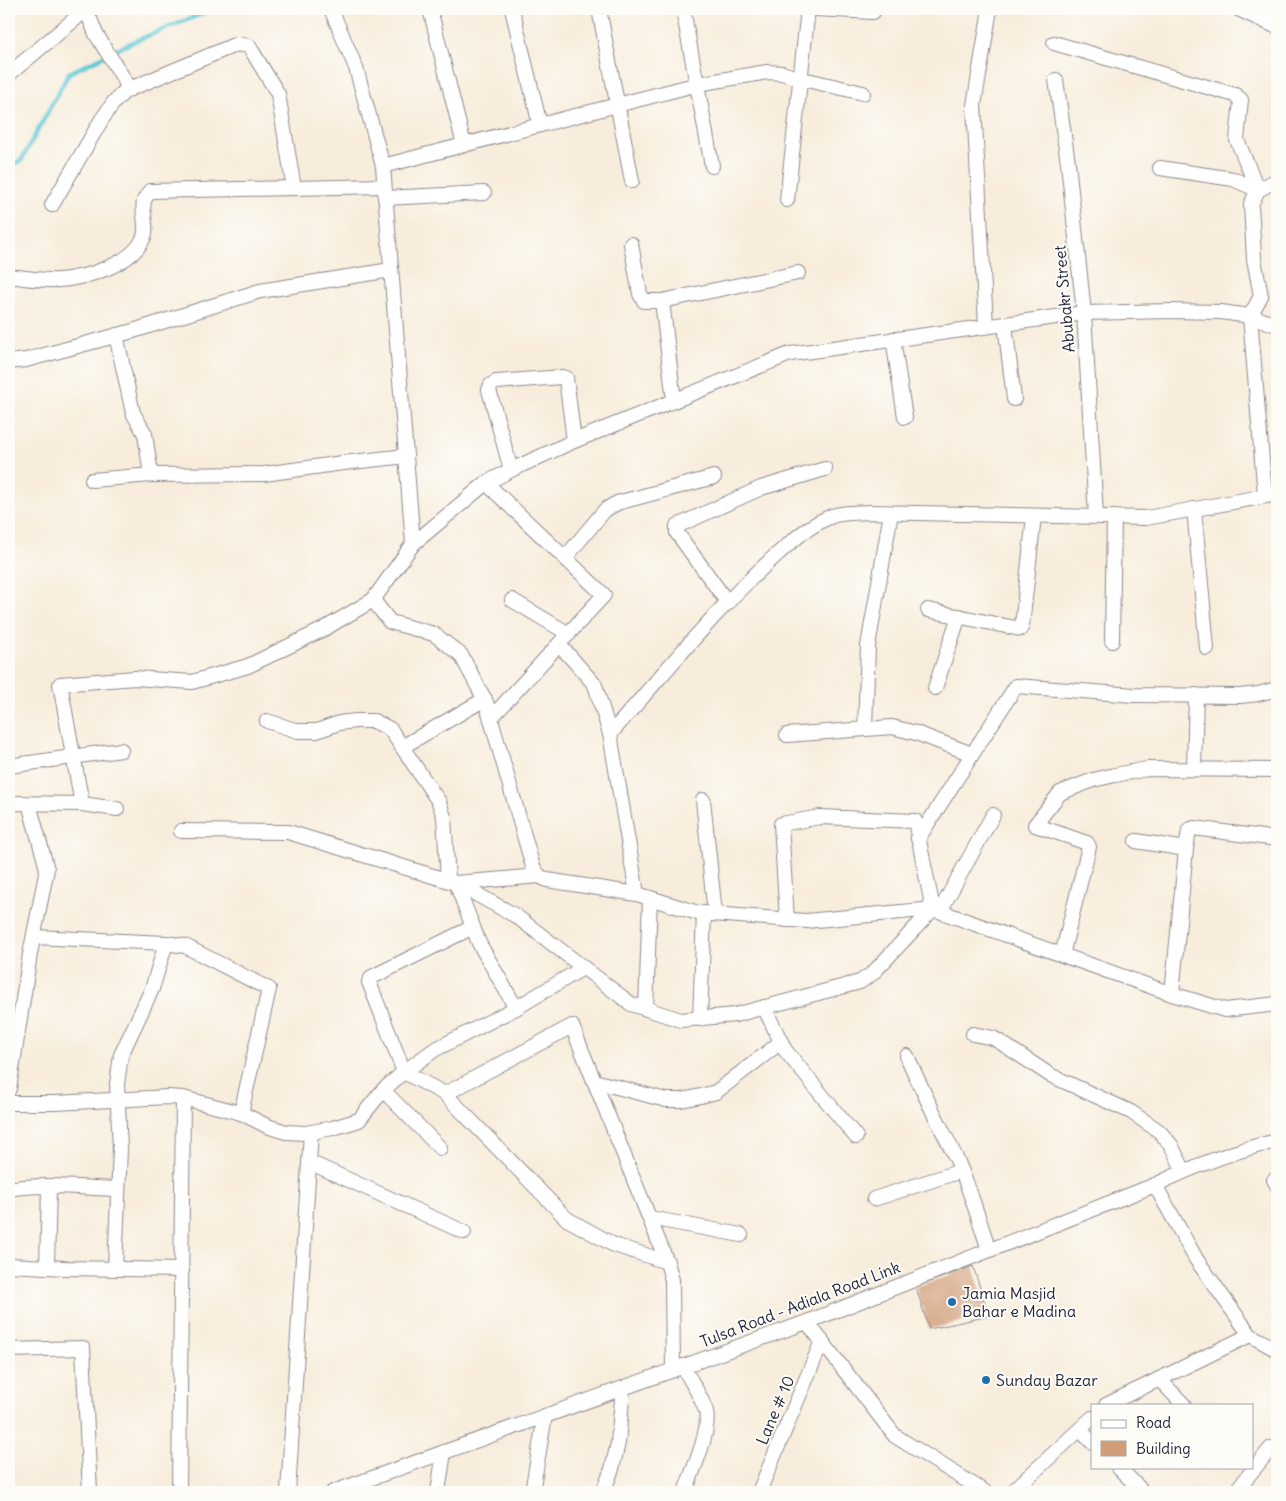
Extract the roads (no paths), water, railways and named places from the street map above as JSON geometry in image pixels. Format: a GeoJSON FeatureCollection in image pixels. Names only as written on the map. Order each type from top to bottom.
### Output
{"type":"FeatureCollection","features":[{"type":"Feature","properties":{"kind":"street"},"geometry":{"type":"LineString","coordinates":[[9,74],[86,9],[96,34],[130,89]]}},
{"type":"Feature","properties":{"kind":"street"},"geometry":{"type":"LineString","coordinates":[[331,9],[356,68],[383,166],[413,544]]}},
{"type":"Feature","properties":{"kind":"street"},"geometry":{"type":"LineString","coordinates":[[430,9],[464,145]]}},
{"type":"Feature","properties":{"kind":"street"},"geometry":{"type":"LineString","coordinates":[[512,9],[540,125]]}},
{"type":"Feature","properties":{"kind":"street"},"geometry":{"type":"LineString","coordinates":[[599,9],[616,106],[632,181]]}},
{"type":"Feature","properties":{"kind":"street"},"geometry":{"type":"LineString","coordinates":[[684,9],[712,166]]}},
{"type":"Feature","properties":{"kind":"street"},"geometry":{"type":"LineString","coordinates":[[788,200],[808,9]]}},
{"type":"Feature","properties":{"kind":"street"},"geometry":{"type":"LineString","coordinates":[[816,9],[873,12]]}},
{"type":"Feature","properties":{"kind":"street"},"geometry":{"type":"LineString","coordinates":[[986,326],[974,105],[990,9]]}},
{"type":"Feature","properties":{"kind":"street"},"geometry":{"type":"LineString","coordinates":[[1238,9],[1276,20]]}},
{"type":"Feature","properties":{"kind":"street"},"geometry":{"type":"LineString","coordinates":[[1265,9],[1276,20]]}},
{"type":"Feature","properties":{"kind":"street"},"geometry":{"type":"LineString","coordinates":[[1054,43],[1236,96],[1241,100],[1237,140],[1258,190]]}},
{"type":"Feature","properties":{"kind":"street"},"geometry":{"type":"LineString","coordinates":[[52,205],[102,119],[114,102],[125,91],[237,44],[249,46],[278,94],[294,188]]}},
{"type":"Feature","properties":{"kind":"street"},"geometry":{"type":"LineString","coordinates":[[383,166],[698,84],[766,72],[782,73],[800,79],[863,93]]}},
{"type":"Feature","properties":{"kind":"street","name":"Abubakr Street"},"geometry":{"type":"LineString","coordinates":[[1056,80],[1068,163],[1084,313],[1096,516]]}},
{"type":"Feature","properties":{"kind":"street"},"geometry":{"type":"LineString","coordinates":[[1160,168],[1233,178],[1258,190]]}},
{"type":"Feature","properties":{"kind":"street"},"geometry":{"type":"LineString","coordinates":[[610,734],[744,584],[794,540],[832,516],[847,513],[892,513],[1146,518],[1271,495],[1250,316],[1261,296],[1254,259],[1251,204],[1258,190],[1277,180]]}},
{"type":"Feature","properties":{"kind":"street"},"geometry":{"type":"LineString","coordinates":[[9,276],[57,280],[76,278],[109,268],[126,258],[140,246],[145,237],[144,200],[150,191],[294,188],[385,192],[484,193]]}},
{"type":"Feature","properties":{"kind":"street"},"geometry":{"type":"LineString","coordinates":[[631,244],[640,294],[644,301],[662,301],[798,272]]}},
{"type":"Feature","properties":{"kind":"street"},"geometry":{"type":"LineString","coordinates":[[9,362],[26,360],[185,316],[260,291],[391,270]]}},
{"type":"Feature","properties":{"kind":"street"},"geometry":{"type":"LineString","coordinates":[[662,301],[674,401]]}},
{"type":"Feature","properties":{"kind":"street"},"geometry":{"type":"LineString","coordinates":[[82,804],[60,684],[135,678],[192,682],[248,666],[324,628],[373,600],[413,544],[486,483],[574,441],[790,354],[1084,313],[1221,312],[1250,316],[1277,325]]}},
{"type":"Feature","properties":{"kind":"street"},"geometry":{"type":"LineString","coordinates":[[1005,324],[1014,399]]}},
{"type":"Feature","properties":{"kind":"street"},"geometry":{"type":"LineString","coordinates":[[116,335],[133,413],[145,434],[151,475]]}},
{"type":"Feature","properties":{"kind":"street"},"geometry":{"type":"LineString","coordinates":[[893,339],[905,417]]}},
{"type":"Feature","properties":{"kind":"street"},"geometry":{"type":"LineString","coordinates":[[511,470],[490,390],[490,385],[496,382],[566,378],[574,441]]}},
{"type":"Feature","properties":{"kind":"street"},"geometry":{"type":"LineString","coordinates":[[92,480],[151,475],[264,474],[406,456]]}},
{"type":"Feature","properties":{"kind":"street"},"geometry":{"type":"LineString","coordinates":[[728,603],[677,533],[677,526],[760,488],[825,469]]}},
{"type":"Feature","properties":{"kind":"street"},"geometry":{"type":"LineString","coordinates":[[564,558],[604,510],[617,503],[714,477]]}},
{"type":"Feature","properties":{"kind":"street"},"geometry":{"type":"LineString","coordinates":[[486,483],[604,595],[490,718]]}},
{"type":"Feature","properties":{"kind":"street"},"geometry":{"type":"LineString","coordinates":[[1194,509],[1207,648]]}},
{"type":"Feature","properties":{"kind":"street"},"geometry":{"type":"LineString","coordinates":[[865,728],[868,646],[892,513]]}},
{"type":"Feature","properties":{"kind":"street"},"geometry":{"type":"LineString","coordinates":[[928,610],[1017,629],[1022,626],[1034,516]]}},
{"type":"Feature","properties":{"kind":"street"},"geometry":{"type":"LineString","coordinates":[[1112,641],[1114,517]]}},
{"type":"Feature","properties":{"kind":"street"},"geometry":{"type":"LineString","coordinates":[[373,600],[390,622],[434,634],[461,655],[485,699],[533,867],[539,876],[547,880],[643,896],[698,913],[709,914],[806,921],[936,910],[1172,994],[1225,1010],[1277,1004]]}},
{"type":"Feature","properties":{"kind":"street"},"geometry":{"type":"LineString","coordinates":[[512,600],[569,634]]}},
{"type":"Feature","properties":{"kind":"street"},"geometry":{"type":"LineString","coordinates":[[935,688],[959,616]]}},
{"type":"Feature","properties":{"kind":"street"},"geometry":{"type":"LineString","coordinates":[[558,646],[566,652],[595,685],[610,734],[643,896],[646,1009]]}},
{"type":"Feature","properties":{"kind":"street"},"geometry":{"type":"LineString","coordinates":[[918,838],[1016,686],[1134,695],[1196,696],[1240,696],[1277,689]]}},
{"type":"Feature","properties":{"kind":"street"},"geometry":{"type":"LineString","coordinates":[[1194,769],[1196,696]]}},
{"type":"Feature","properties":{"kind":"street"},"geometry":{"type":"LineString","coordinates":[[402,747],[485,699]]}},
{"type":"Feature","properties":{"kind":"street"},"geometry":{"type":"LineString","coordinates":[[267,721],[298,731],[317,731],[340,723],[374,721],[390,729],[439,802],[444,817],[452,882],[479,943],[516,1008]]}},
{"type":"Feature","properties":{"kind":"street"},"geometry":{"type":"LineString","coordinates":[[787,735],[892,727],[916,732],[972,754]]}},
{"type":"Feature","properties":{"kind":"street"},"geometry":{"type":"LineString","coordinates":[[9,766],[121,750]]}},
{"type":"Feature","properties":{"kind":"street"},"geometry":{"type":"LineString","coordinates":[[1062,954],[1089,847],[1087,843],[1035,825],[1060,793],[1093,780],[1147,769],[1277,770]]}},
{"type":"Feature","properties":{"kind":"street"},"geometry":{"type":"LineString","coordinates":[[700,1019],[709,914],[703,800]]}},
{"type":"Feature","properties":{"kind":"street"},"geometry":{"type":"LineString","coordinates":[[9,804],[82,804],[117,809]]}},
{"type":"Feature","properties":{"kind":"street"},"geometry":{"type":"LineString","coordinates":[[9,1089],[47,869],[30,811]]}},
{"type":"Feature","properties":{"kind":"street"},"geometry":{"type":"LineString","coordinates":[[181,831],[288,832],[452,882],[516,916],[631,1004],[681,1020],[735,1015],[860,982],[873,973],[936,910],[993,815]]}},
{"type":"Feature","properties":{"kind":"street"},"geometry":{"type":"LineString","coordinates":[[787,920],[781,824],[820,817],[914,821],[936,910]]}},
{"type":"Feature","properties":{"kind":"street"},"geometry":{"type":"LineString","coordinates":[[1172,994],[1188,832],[1191,828],[1277,839]]}},
{"type":"Feature","properties":{"kind":"street"},"geometry":{"type":"LineString","coordinates":[[1136,841],[1186,849]]}},
{"type":"Feature","properties":{"kind":"street"},"geometry":{"type":"LineString","coordinates":[[452,882],[539,876]]}},
{"type":"Feature","properties":{"kind":"street"},"geometry":{"type":"LineString","coordinates":[[473,928],[372,977],[369,982],[404,1072],[445,1094],[567,1219],[614,1245],[668,1262]]}},
{"type":"Feature","properties":{"kind":"street"},"geometry":{"type":"LineString","coordinates":[[34,937],[166,942],[185,946],[269,989],[242,1113]]}},
{"type":"Feature","properties":{"kind":"street"},"geometry":{"type":"LineString","coordinates":[[115,1269],[120,1149],[117,1084],[121,1055],[152,989],[166,942]]}},
{"type":"Feature","properties":{"kind":"street"},"geometry":{"type":"LineString","coordinates":[[9,1102],[55,1103],[118,1098],[183,1098],[242,1113],[267,1126],[286,1132],[311,1132],[334,1128],[359,1120],[383,1090],[434,1050],[516,1008],[583,968]]}},
{"type":"Feature","properties":{"kind":"street"},"geometry":{"type":"LineString","coordinates":[[764,1008],[785,1050],[856,1137]]}},
{"type":"Feature","properties":{"kind":"street"},"geometry":{"type":"LineString","coordinates":[[445,1094],[572,1026],[668,1262],[672,1280],[678,1368],[706,1409],[706,1432],[685,1492]]}},
{"type":"Feature","properties":{"kind":"street"},"geometry":{"type":"LineString","coordinates":[[973,1034],[993,1038],[1050,1075],[1132,1112],[1159,1131],[1172,1145],[1184,1171]]}},
{"type":"Feature","properties":{"kind":"street"},"geometry":{"type":"LineString","coordinates":[[594,1080],[666,1100],[681,1100],[702,1096],[716,1092],[781,1042]]}},
{"type":"Feature","properties":{"kind":"street"},"geometry":{"type":"LineString","coordinates":[[907,1056],[922,1093],[971,1194],[989,1250]]}},
{"type":"Feature","properties":{"kind":"street"},"geometry":{"type":"LineString","coordinates":[[383,1090],[440,1148]]}},
{"type":"Feature","properties":{"kind":"street"},"geometry":{"type":"LineString","coordinates":[[179,1492],[183,1098]]}},
{"type":"Feature","properties":{"kind":"street"},"geometry":{"type":"LineString","coordinates":[[288,1492],[311,1132]]}},
{"type":"Feature","properties":{"kind":"street","name":"Tulsa Road - Adiala Road Link"},"geometry":{"type":"LineString","coordinates":[[332,1492],[807,1322],[1155,1185],[1184,1171],[1253,1146],[1277,1141]]}},
{"type":"Feature","properties":{"kind":"street"},"geometry":{"type":"LineString","coordinates":[[309,1162],[464,1232]]}},
{"type":"Feature","properties":{"kind":"street"},"geometry":{"type":"LineString","coordinates":[[874,1199],[961,1171]]}},
{"type":"Feature","properties":{"kind":"street"},"geometry":{"type":"LineString","coordinates":[[1155,1185],[1196,1259],[1250,1335],[1277,1350]]}},
{"type":"Feature","properties":{"kind":"street"},"geometry":{"type":"LineString","coordinates":[[9,1189],[48,1187],[118,1189]]}},
{"type":"Feature","properties":{"kind":"street"},"geometry":{"type":"LineString","coordinates":[[47,1267],[48,1187]]}},
{"type":"Feature","properties":{"kind":"street"},"geometry":{"type":"LineString","coordinates":[[650,1218],[741,1235]]}},
{"type":"Feature","properties":{"kind":"street"},"geometry":{"type":"LineString","coordinates":[[9,1265],[182,1270]]}},
{"type":"Feature","properties":{"kind":"street"},"geometry":{"type":"LineString","coordinates":[[807,1322],[895,1436],[985,1492]]}},
{"type":"Feature","properties":{"kind":"street"},"geometry":{"type":"LineString","coordinates":[[1108,1404],[1250,1335]]}},
{"type":"Feature","properties":{"kind":"street","name":"Lane # 10"},"geometry":{"type":"LineString","coordinates":[[759,1492],[822,1341]]}},
{"type":"Feature","properties":{"kind":"street"},"geometry":{"type":"LineString","coordinates":[[9,1350],[82,1348],[90,1492]]}},
{"type":"Feature","properties":{"kind":"street"},"geometry":{"type":"LineString","coordinates":[[1159,1379],[1183,1404]]}},
{"type":"Feature","properties":{"kind":"street"},"geometry":{"type":"LineString","coordinates":[[603,1492],[612,1469],[618,1443],[623,1388]]}},
{"type":"Feature","properties":{"kind":"street"},"geometry":{"type":"LineString","coordinates":[[532,1492],[545,1416]]}},
{"type":"Feature","properties":{"kind":"street"},"geometry":{"type":"LineString","coordinates":[[1012,1492],[1091,1419]]}},
{"type":"Feature","properties":{"kind":"street"},"geometry":{"type":"LineString","coordinates":[[1080,1430],[1091,1441]]}},
{"type":"Feature","properties":{"kind":"street"},"geometry":{"type":"LineString","coordinates":[[1235,1492],[1271,1448],[1277,1450]]}},
{"type":"Feature","properties":{"kind":"street"},"geometry":{"type":"LineString","coordinates":[[438,1492],[444,1452]]}},
{"type":"Feature","properties":{"kind":"street"},"geometry":{"type":"LineString","coordinates":[[1119,1468],[1143,1492]]}},
{"type":"Feature","properties":{"kind":"waterway"},"geometry":{"type":"LineString","coordinates":[[9,165],[21,161],[69,73],[135,41],[214,9]]}},
{"type":"Feature","properties":{"kind":"place","name":"Jamia Masjid Bahar e Madina"},"geometry":{"type":"Point","coordinates":[952,1302]}},
{"type":"Feature","properties":{"kind":"place","name":"Sunday Bazar"},"geometry":{"type":"Point","coordinates":[986,1380]}}]}
